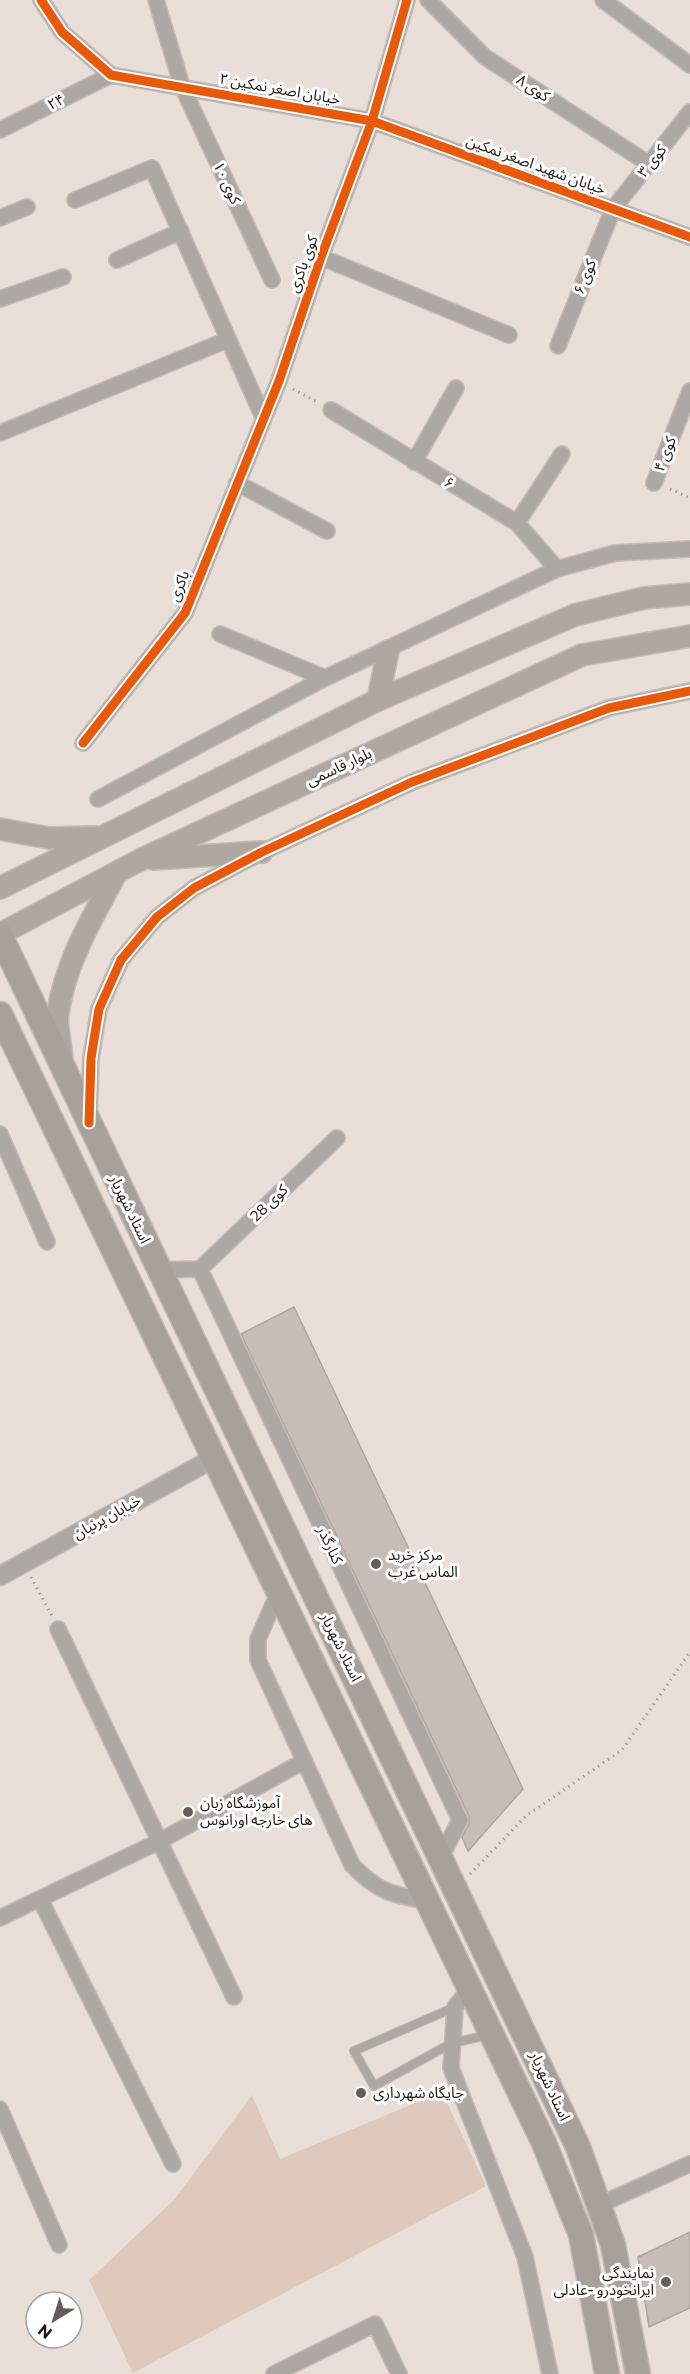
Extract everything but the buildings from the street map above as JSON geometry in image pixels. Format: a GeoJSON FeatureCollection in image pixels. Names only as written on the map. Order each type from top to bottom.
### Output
{"type":"FeatureCollection","features":[{"type":"Feature","properties":{"kind":"main road"},"geometry":{"type":"LineString","coordinates":[[0,888],[378,700],[576,615],[644,598],[690,594]]}},
{"type":"Feature","properties":{"kind":"main road","name":"بلوار قاسمی"},"geometry":{"type":"LineString","coordinates":[[0,934],[140,860],[582,655],[690,636]]}},
{"type":"Feature","properties":{"kind":"main road"},"geometry":{"type":"LineString","coordinates":[[378,700],[388,651]]}},
{"type":"Feature","properties":{"kind":"main road"},"geometry":{"type":"LineString","coordinates":[[0,829],[49,838],[102,837]]}},
{"type":"Feature","properties":{"kind":"main road"},"geometry":{"type":"LineString","coordinates":[[140,860],[262,852]]}},
{"type":"Feature","properties":{"kind":"main road"},"geometry":{"type":"LineString","coordinates":[[63,1069],[58,1015],[83,935],[117,872]]}},
{"type":"Feature","properties":{"kind":"main road","name":"استاد شهریار"},"geometry":{"type":"LineString","coordinates":[[0,934],[578,2146],[613,2245],[638,2374]]}},
{"type":"Feature","properties":{"kind":"main road","name":"استاد شهریار"},"geometry":{"type":"LineString","coordinates":[[0,1014],[428,1901],[462,1997],[492,2034],[544,2143],[580,2235],[607,2374]]}},
{"type":"Feature","properties":{"kind":"main road"},"geometry":{"type":"LineString","coordinates":[[396,1835],[425,1821]]}},
{"type":"Feature","properties":{"kind":"street"},"geometry":{"type":"LineString","coordinates":[[41,0],[62,32],[111,75]]}},
{"type":"Feature","properties":{"kind":"street","name":"کوی ۱۰"},"geometry":{"type":"LineString","coordinates":[[156,0],[182,86],[272,280]]}},
{"type":"Feature","properties":{"kind":"street","name":"کوی باکری"},"geometry":{"type":"LineString","coordinates":[[263,417],[279,381],[321,257],[372,121],[407,0]]}},
{"type":"Feature","properties":{"kind":"street","name":"کوی ۸"},"geometry":{"type":"LineString","coordinates":[[428,0],[485,57],[650,164]]}},
{"type":"Feature","properties":{"kind":"street"},"geometry":{"type":"LineString","coordinates":[[603,0],[690,65]]}},
{"type":"Feature","properties":{"kind":"street","name":"خیابان اصغر نمکین ۲"},"geometry":{"type":"LineString","coordinates":[[111,75],[372,121]]}},
{"type":"Feature","properties":{"kind":"street","name":"۲۴"},"geometry":{"type":"LineString","coordinates":[[0,130],[111,75]]}},
{"type":"Feature","properties":{"kind":"street","name":"کوی ۳"},"geometry":{"type":"LineString","coordinates":[[613,209],[690,112]]}},
{"type":"Feature","properties":{"kind":"street","name":"خیابان شهید اصغر نمکین"},"geometry":{"type":"LineString","coordinates":[[372,121],[690,237]]}},
{"type":"Feature","properties":{"kind":"street"},"geometry":{"type":"LineString","coordinates":[[75,200],[152,168],[263,417]]}},
{"type":"Feature","properties":{"kind":"street"},"geometry":{"type":"LineString","coordinates":[[0,218],[27,207]]}},
{"type":"Feature","properties":{"kind":"street","name":"کوی ۶"},"geometry":{"type":"LineString","coordinates":[[558,346],[613,209]]}},
{"type":"Feature","properties":{"kind":"street"},"geometry":{"type":"LineString","coordinates":[[117,260],[181,231]]}},
{"type":"Feature","properties":{"kind":"street"},"geometry":{"type":"LineString","coordinates":[[321,257],[509,335]]}},
{"type":"Feature","properties":{"kind":"street"},"geometry":{"type":"LineString","coordinates":[[0,299],[63,277]]}},
{"type":"Feature","properties":{"kind":"street"},"geometry":{"type":"LineString","coordinates":[[0,433],[227,340]]}},
{"type":"Feature","properties":{"kind":"street"},"geometry":{"type":"LineString","coordinates":[[414,462],[456,388]]}},
{"type":"Feature","properties":{"kind":"street","name":"کوی ۴"},"geometry":{"type":"LineString","coordinates":[[654,483],[690,391]]}},
{"type":"Feature","properties":{"kind":"street","name":"۶"},"geometry":{"type":"LineString","coordinates":[[331,410],[517,523],[557,569]]}},
{"type":"Feature","properties":{"kind":"street","name":"باکری"},"geometry":{"type":"LineString","coordinates":[[83,743],[185,613],[263,417]]}},
{"type":"Feature","properties":{"kind":"street"},"geometry":{"type":"LineString","coordinates":[[517,523],[562,454]]}},
{"type":"Feature","properties":{"kind":"street"},"geometry":{"type":"LineString","coordinates":[[237,483],[327,531]]}},
{"type":"Feature","properties":{"kind":"street"},"geometry":{"type":"LineString","coordinates":[[98,799],[325,678],[388,651],[557,569],[615,553],[690,549]]}},
{"type":"Feature","properties":{"kind":"street"},"geometry":{"type":"LineString","coordinates":[[220,634],[325,678]]}},
{"type":"Feature","properties":{"kind":"street"},"geometry":{"type":"LineString","coordinates":[[89,1123],[91,1058],[99,1009],[121,960],[157,917],[194,888],[262,852],[412,782],[609,708],[690,692]]}},
{"type":"Feature","properties":{"kind":"street"},"geometry":{"type":"LineString","coordinates":[[0,1134],[47,1242]]}},
{"type":"Feature","properties":{"kind":"street","name":"کوی 28"},"geometry":{"type":"LineString","coordinates":[[200,1269],[337,1138]]}},
{"type":"Feature","properties":{"kind":"street"},"geometry":{"type":"LineString","coordinates":[[159,1270],[200,1269]]}},
{"type":"Feature","properties":{"kind":"street","name":"کنارگذر"},"geometry":{"type":"LineString","coordinates":[[200,1269],[460,1820],[441,1857]]}},
{"type":"Feature","properties":{"kind":"street","name":"خیابان پرنیان"},"geometry":{"type":"LineString","coordinates":[[0,1576],[214,1458]]}},
{"type":"Feature","properties":{"kind":"street"},"geometry":{"type":"LineString","coordinates":[[279,1591],[258,1639],[258,1660],[352,1865],[371,1885],[388,1894],[428,1901]]}},
{"type":"Feature","properties":{"kind":"street"},"geometry":{"type":"LineString","coordinates":[[58,1629],[234,1997]]}},
{"type":"Feature","properties":{"kind":"street"},"geometry":{"type":"LineString","coordinates":[[0,1918],[160,1841],[304,1761]]}},
{"type":"Feature","properties":{"kind":"street"},"geometry":{"type":"LineString","coordinates":[[40,1899],[173,2164]]}},
{"type":"Feature","properties":{"kind":"street"},"geometry":{"type":"LineString","coordinates":[[462,1997],[452,2043],[451,2068],[525,2257],[550,2374]]}},
{"type":"Feature","properties":{"kind":"street"},"geometry":{"type":"LineString","coordinates":[[0,2109],[59,2245]]}},
{"type":"Feature","properties":{"kind":"street"},"geometry":{"type":"LineString","coordinates":[[599,2205],[690,2164]]}},
{"type":"Feature","properties":{"kind":"street"},"geometry":{"type":"LineString","coordinates":[[274,2374],[375,2324],[399,2374]]}},
{"type":"Feature","properties":{"kind":"lane"},"geometry":{"type":"LineString","coordinates":[[462,1997],[354,2051],[374,2086],[452,2043],[492,2034]]}},
{"type":"Feature","properties":{"kind":"path"},"geometry":{"type":"LineString","coordinates":[[279,381],[331,410]]}},
{"type":"Feature","properties":{"kind":"path"},"geometry":{"type":"LineString","coordinates":[[654,483],[690,498]]}},
{"type":"Feature","properties":{"kind":"path"},"geometry":{"type":"LineString","coordinates":[[24,1563],[58,1629]]}},
{"type":"Feature","properties":{"kind":"path"},"geometry":{"type":"LineString","coordinates":[[457,1889],[526,1816],[622,1750],[690,1652]]}},
{"type":"Feature","properties":{"kind":"shaded area"},"geometry":{"type":"Polygon","coordinates":[[[442,2092],[486,2186],[133,2373],[89,2280],[174,2200],[252,2095],[280,2159],[442,2092]]]}},
{"type":"Feature","properties":{"kind":"cycle path"},"geometry":{"type":"LineString","coordinates":[[41,0],[62,32],[111,75],[372,121],[690,237]]}},
{"type":"Feature","properties":{"kind":"cycle path"},"geometry":{"type":"LineString","coordinates":[[83,743],[185,613],[279,381],[321,257],[372,121],[407,0]]}},
{"type":"Feature","properties":{"kind":"cycle path"},"geometry":{"type":"LineString","coordinates":[[89,1123],[91,1058],[99,1009],[121,960],[157,917],[194,888],[262,852],[412,782],[609,708],[690,691]]}},
{"type":"Feature","properties":{"kind":"place","name":"مرکز خرید الماس غرب"},"geometry":{"type":"Point","coordinates":[376,1564]}},
{"type":"Feature","properties":{"kind":"place","name":"آموزشگاه زبان های خارجه اورانوس"},"geometry":{"type":"Point","coordinates":[188,1812]}},
{"type":"Feature","properties":{"kind":"place","name":"جایگاه شهرداری"},"geometry":{"type":"Point","coordinates":[361,2093]}},
{"type":"Feature","properties":{"kind":"place","name":"نمایندگی ایرانخودرو -عادلی"},"geometry":{"type":"Point","coordinates":[666,2282]}}]}
